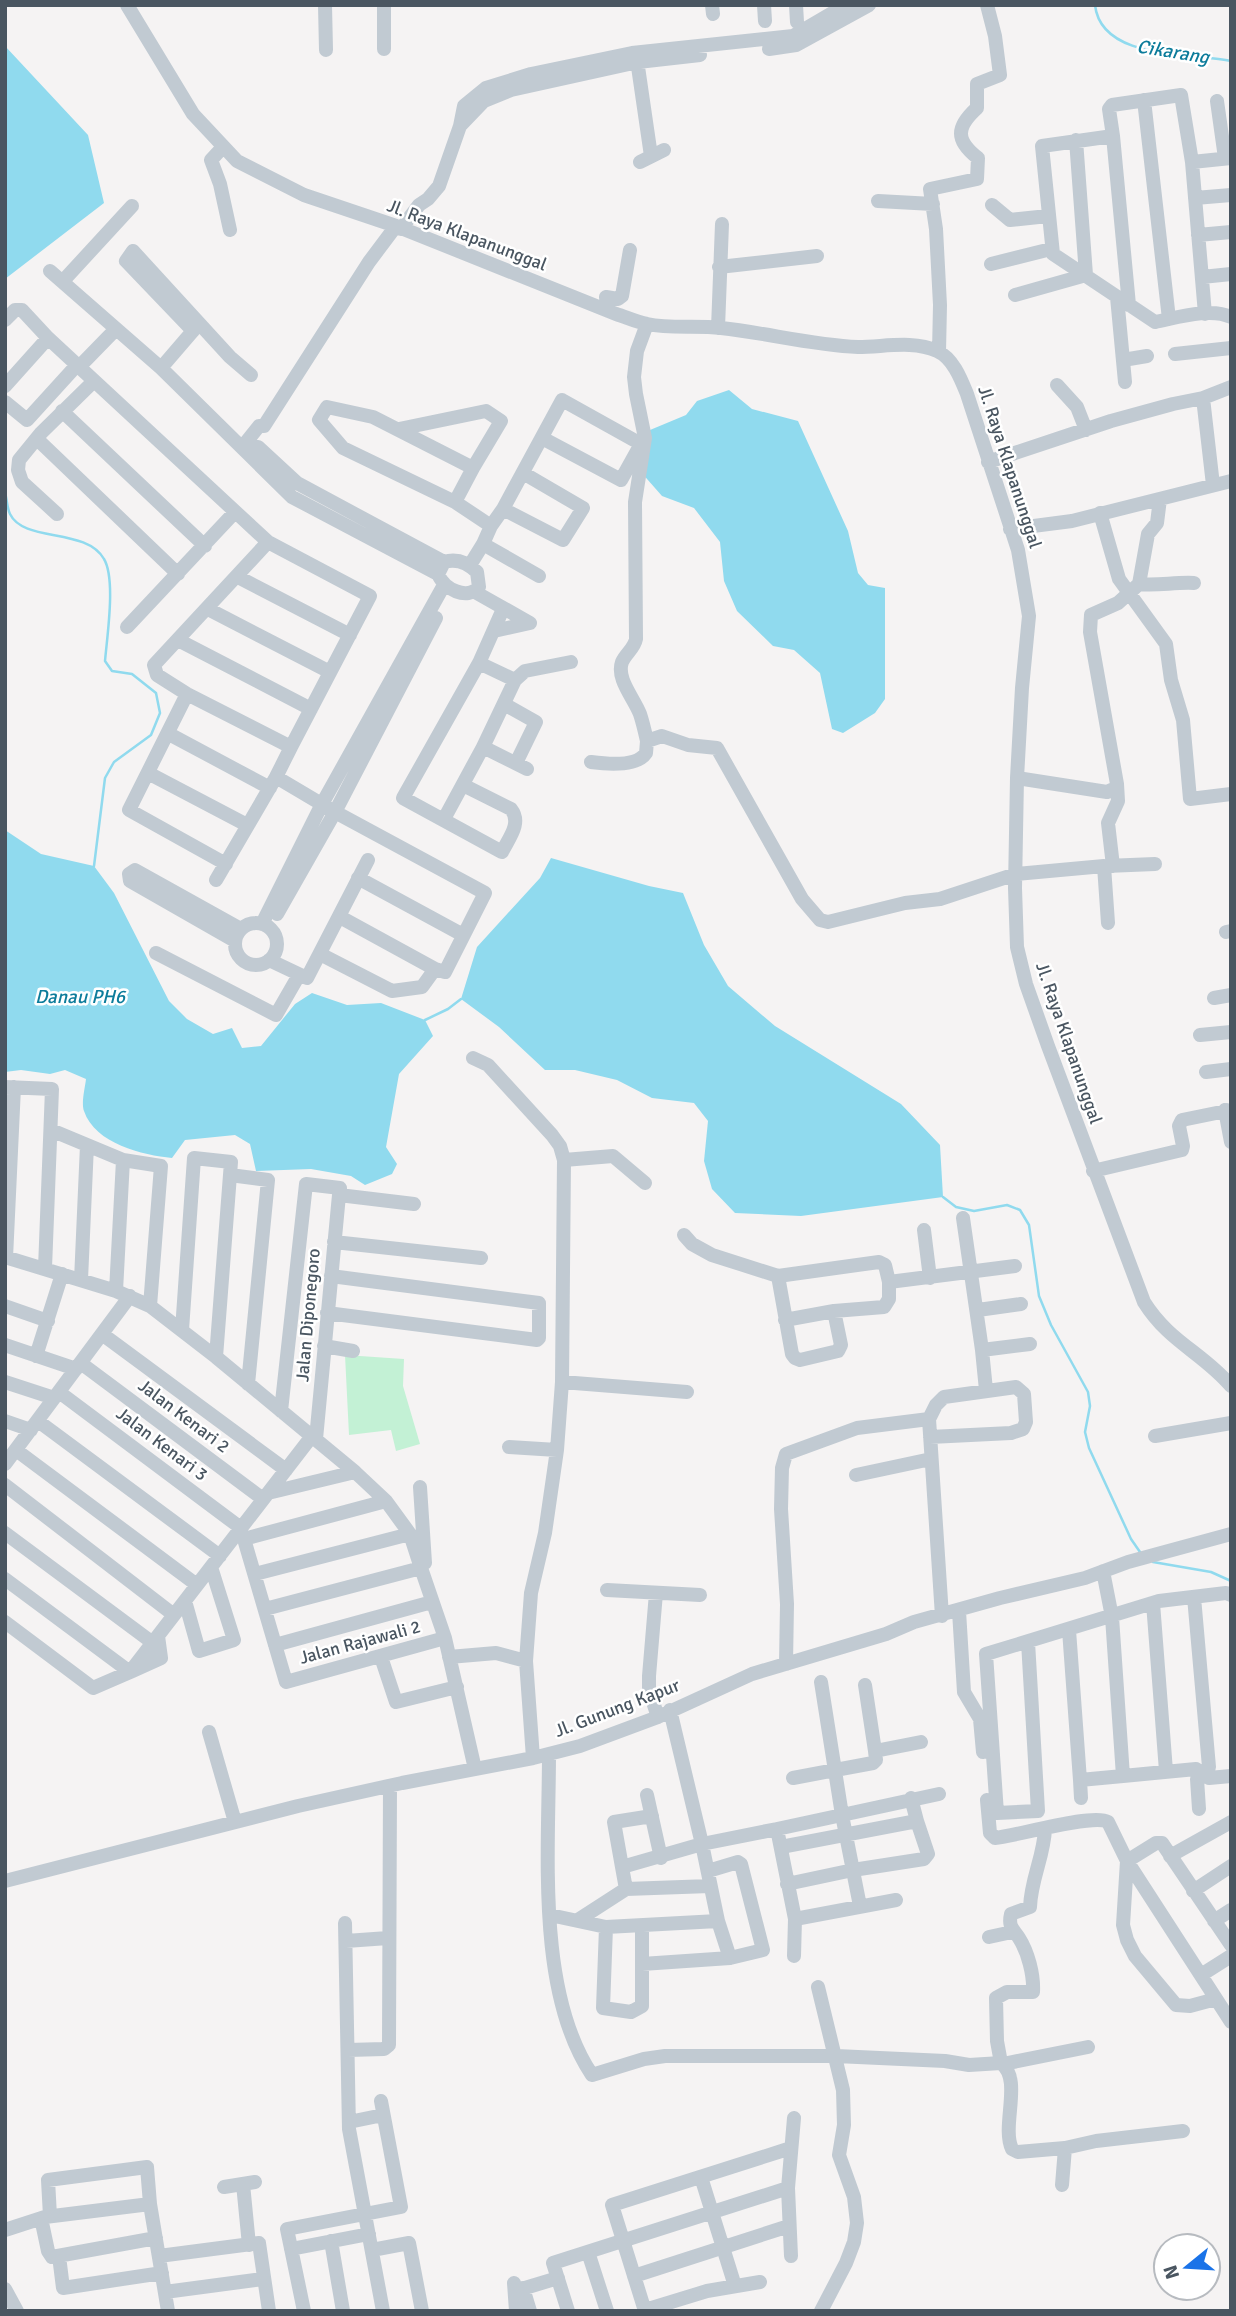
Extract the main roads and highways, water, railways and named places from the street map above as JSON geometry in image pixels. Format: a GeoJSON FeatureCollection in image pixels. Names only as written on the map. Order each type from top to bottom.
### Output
{"type":"FeatureCollection","features":[{"type":"Feature","properties":{"kind":"water"},"geometry":{"type":"Polygon","coordinates":[[[5,46],[88,135],[104,203],[5,279],[5,46]]]}},
{"type":"Feature","properties":{"kind":"water"},"geometry":{"type":"Polygon","coordinates":[[[729,390],[752,409],[798,421],[848,531],[858,573],[868,585],[885,588],[885,699],[875,713],[843,733],[832,729],[820,673],[794,650],[773,646],[737,611],[724,581],[720,542],[694,508],[662,496],[640,471],[650,430],[686,415],[697,401],[729,390]]]}},
{"type":"Feature","properties":{"kind":"water","name":"Danau PH6"},"geometry":{"type":"Polygon","coordinates":[[[5,830],[41,854],[94,866],[114,893],[169,1001],[187,1019],[213,1034],[232,1028],[242,1048],[261,1046],[295,1004],[312,993],[347,1005],[381,1003],[425,1020],[433,1036],[399,1074],[386,1147],[397,1164],[392,1174],[365,1185],[351,1176],[311,1169],[256,1171],[250,1144],[235,1135],[185,1140],[172,1158],[134,1151],[109,1140],[90,1122],[83,1108],[86,1079],[65,1070],[50,1074],[21,1070],[5,1072],[5,830]]]}},
{"type":"Feature","properties":{"kind":"water"},"geometry":{"type":"Polygon","coordinates":[[[551,858],[683,893],[704,945],[728,986],[775,1026],[901,1104],[940,1145],[943,1197],[801,1216],[735,1213],[712,1189],[704,1161],[708,1121],[694,1103],[652,1098],[617,1080],[575,1070],[545,1070],[499,1027],[461,999],[477,947],[540,878],[551,858]]]}},
{"type":"Feature","properties":{"kind":"waterway","name":"Cikarang"},"geometry":{"type":"LineString","coordinates":[[1095,5],[1101,23],[1113,36],[1130,45],[1150,51],[1231,61]]}},
{"type":"Feature","properties":{"kind":"waterway"},"geometry":{"type":"LineString","coordinates":[[5,493],[9,512],[17,523],[41,533],[84,543],[95,549],[104,559],[110,580],[105,661],[112,671],[132,674],[156,693],[160,713],[151,735],[114,762],[105,778],[94,866]]}},
{"type":"Feature","properties":{"kind":"waterway"},"geometry":{"type":"LineString","coordinates":[[425,1020],[461,999]]}},
{"type":"Feature","properties":{"kind":"waterway"},"geometry":{"type":"LineString","coordinates":[[943,1197],[956,1207],[974,1211],[1007,1205],[1020,1210],[1029,1225],[1039,1296],[1051,1325],[1088,1392],[1090,1406],[1085,1432],[1089,1448],[1131,1539],[1140,1552]]}},
{"type":"Feature","properties":{"kind":"waterway"},"geometry":{"type":"LineString","coordinates":[[1153,1562],[1211,1572],[1231,1581]]}}]}
